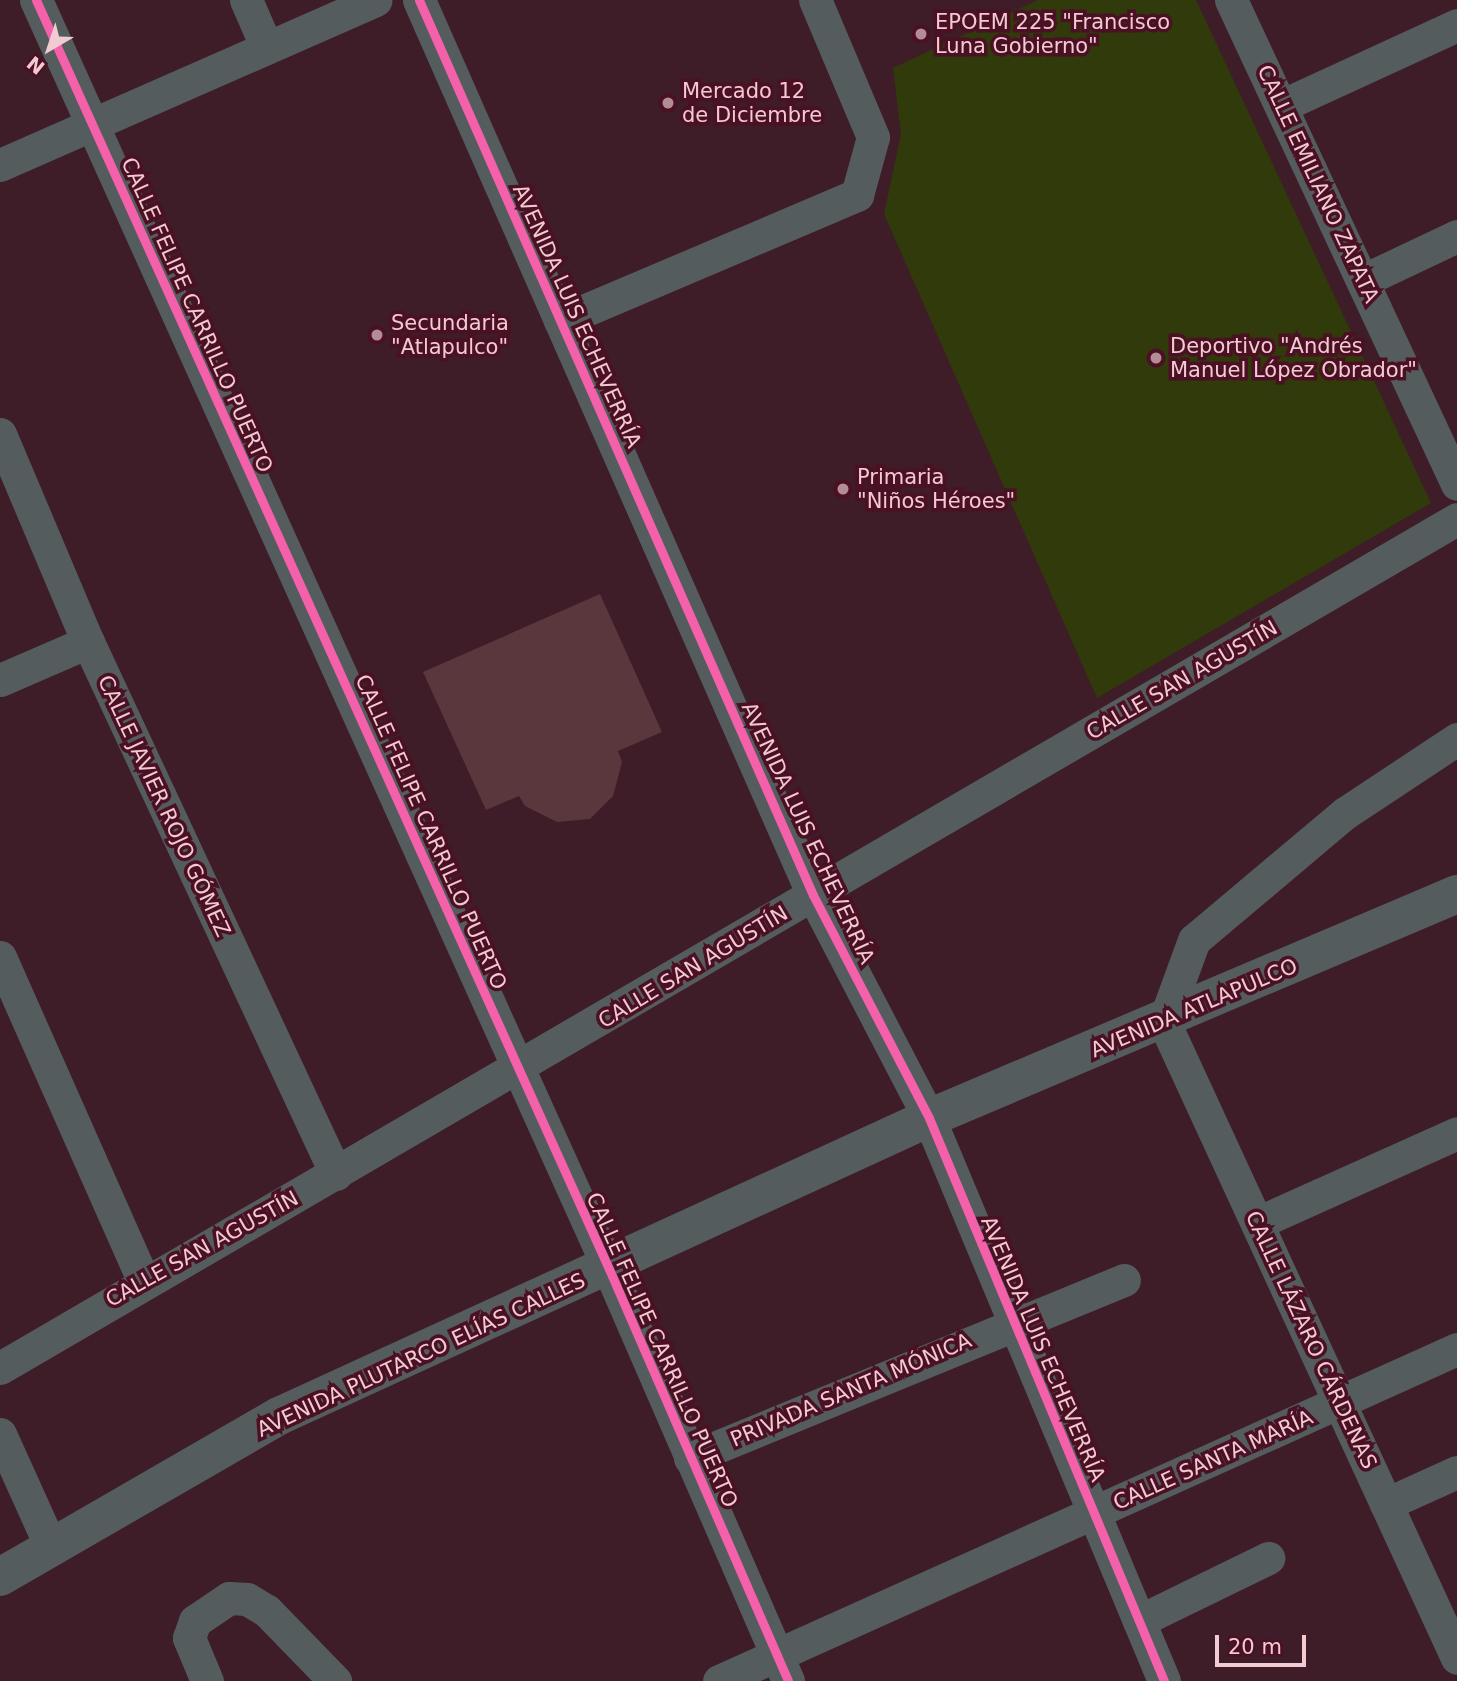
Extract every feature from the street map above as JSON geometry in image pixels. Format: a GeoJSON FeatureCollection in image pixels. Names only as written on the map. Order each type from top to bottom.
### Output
{"type":"FeatureCollection","features":[{"type":"Feature","properties":{"kind":"street","name":"CALLE FELIPE CARRILLO PUERTO"},"geometry":{"type":"LineString","coordinates":[[36,0],[609,1269],[782,1669]]}},
{"type":"Feature","properties":{"kind":"street"},"geometry":{"type":"LineString","coordinates":[[246,0],[267,48]]}},
{"type":"Feature","properties":{"kind":"street"},"geometry":{"type":"LineString","coordinates":[[0,165],[93,127],[375,0]]}},
{"type":"Feature","properties":{"kind":"street","name":"AVENIDA LUIS ECHEVERRÍA"},"geometry":{"type":"LineString","coordinates":[[419,0],[813,895],[929,1118],[1010,1321],[1164,1681]]}},
{"type":"Feature","properties":{"kind":"street"},"geometry":{"type":"LineString","coordinates":[[560,321],[858,195],[867,176],[873,137],[815,0]]}},
{"type":"Feature","properties":{"kind":"street","name":"CALLE EMILIANO ZAPATA"},"geometry":{"type":"LineString","coordinates":[[1231,0],[1457,484]]}},
{"type":"Feature","properties":{"kind":"street"},"geometry":{"type":"LineString","coordinates":[[1281,106],[1457,25]]}},
{"type":"Feature","properties":{"kind":"street"},"geometry":{"type":"LineString","coordinates":[[1364,280],[1457,236]]}},
{"type":"Feature","properties":{"kind":"street","name":"CALLE JAVIER ROJO GÓMEZ"},"geometry":{"type":"LineString","coordinates":[[0,434],[88,642],[336,1174]]}},
{"type":"Feature","properties":{"kind":"street","name":"CALLE SAN AGUSTÍN"},"geometry":{"type":"LineString","coordinates":[[0,1368],[143,1280],[520,1071],[813,895],[1457,519]]}},
{"type":"Feature","properties":{"kind":"street"},"geometry":{"type":"LineString","coordinates":[[0,680],[88,642]]}},
{"type":"Feature","properties":{"kind":"street"},"geometry":{"type":"LineString","coordinates":[[1164,1022],[1194,940],[1345,813],[1457,739]]}},
{"type":"Feature","properties":{"kind":"street","name":"AVENIDA ATLAPULCO"},"geometry":{"type":"LineString","coordinates":[[929,1118],[1164,1022],[1457,894]]}},
{"type":"Feature","properties":{"kind":"street"},"geometry":{"type":"LineString","coordinates":[[0,957],[143,1280]]}},
{"type":"Feature","properties":{"kind":"street","name":"CALLE LÁZARO CÁRDENAS"},"geometry":{"type":"LineString","coordinates":[[1164,1022],[1457,1658]]}},
{"type":"Feature","properties":{"kind":"street","name":"AVENIDA PLUTARCO ELÍAS CALLES"},"geometry":{"type":"LineString","coordinates":[[0,1577],[279,1416],[609,1269],[929,1118]]}},
{"type":"Feature","properties":{"kind":"street"},"geometry":{"type":"LineString","coordinates":[[1257,1223],[1457,1133]]}},
{"type":"Feature","properties":{"kind":"street","name":"PRIVADA SANTA MÓNICA"},"geometry":{"type":"LineString","coordinates":[[690,1458],[1010,1321],[1124,1280]]}},
{"type":"Feature","properties":{"kind":"street","name":"CALLE SANTA MARÍA"},"geometry":{"type":"LineString","coordinates":[[719,1681],[782,1669],[1094,1513],[1457,1349]]}},
{"type":"Feature","properties":{"kind":"street"},"geometry":{"type":"LineString","coordinates":[[0,1434],[52,1549]]}},
{"type":"Feature","properties":{"kind":"street"},"geometry":{"type":"LineString","coordinates":[[1386,1504],[1457,1472]]}},
{"type":"Feature","properties":{"kind":"street"},"geometry":{"type":"LineString","coordinates":[[1139,1621],[1268,1558]]}},
{"type":"Feature","properties":{"kind":"street"},"geometry":{"type":"LineString","coordinates":[[207,1681],[189,1638],[195,1621],[229,1598],[247,1599],[267,1611],[335,1681]]}},
{"type":"Feature","properties":{"kind":"green space","name":"Deportivo \"Andrés Manuel López Obrador\""},"geometry":{"type":"Polygon","coordinates":[[[1038,0],[1196,0],[1431,503],[1097,698],[884,214],[901,134],[893,68],[1038,0]]]}},
{"type":"Feature","properties":{"kind":"building"},"geometry":{"type":"Polygon","coordinates":[[[600,594],[662,732],[618,751],[622,762],[613,796],[590,819],[557,822],[525,806],[519,796],[486,810],[423,672],[600,594]]]}},
{"type":"Feature","properties":{"kind":"cycle path"},"geometry":{"type":"LineString","coordinates":[[36,0],[609,1269],[788,1681]]}},
{"type":"Feature","properties":{"kind":"cycle path"},"geometry":{"type":"LineString","coordinates":[[419,0],[813,895],[929,1118],[1164,1681]]}},
{"type":"Feature","properties":{"kind":"place","name":"EPOEM 225 \"Francisco Luna Gobierno\""},"geometry":{"type":"Point","coordinates":[921,34]}},
{"type":"Feature","properties":{"kind":"place","name":"Mercado 12 de Diciembre"},"geometry":{"type":"Point","coordinates":[668,103]}},
{"type":"Feature","properties":{"kind":"place","name":"Secundaria \"Atlapulco\""},"geometry":{"type":"Point","coordinates":[377,335]}},
{"type":"Feature","properties":{"kind":"place","name":"Deportivo \"Andrés Manuel López Obrador\""},"geometry":{"type":"Point","coordinates":[1156,358]}},
{"type":"Feature","properties":{"kind":"place","name":"Primaria \"Niños Héroes\""},"geometry":{"type":"Point","coordinates":[843,489]}}]}
